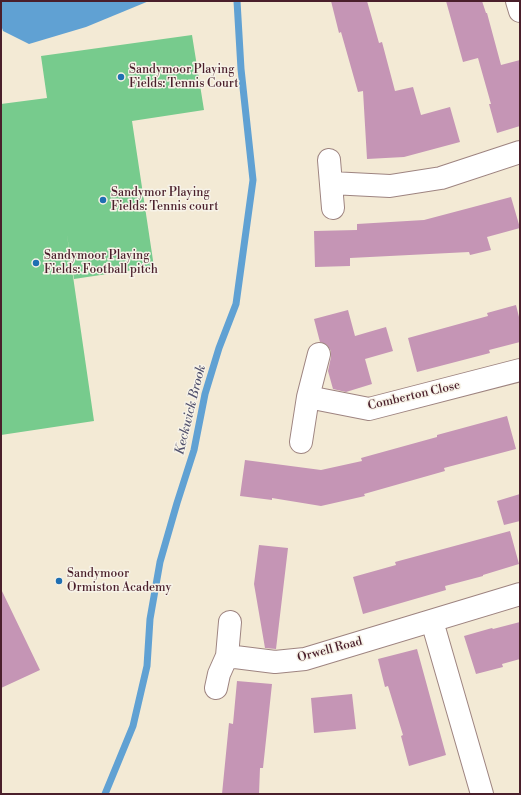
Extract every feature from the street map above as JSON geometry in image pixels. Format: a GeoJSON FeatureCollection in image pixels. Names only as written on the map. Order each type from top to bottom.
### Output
{"type":"FeatureCollection","features":[{"type":"Feature","properties":{"kind":"street"},"geometry":{"type":"LineString","coordinates":[[517,1],[520,11]]}},
{"type":"Feature","properties":{"kind":"street"},"geometry":{"type":"LineString","coordinates":[[331,183],[390,186],[441,178],[520,152]]}},
{"type":"Feature","properties":{"kind":"street"},"geometry":{"type":"LineString","coordinates":[[329,160],[333,208]]}},
{"type":"Feature","properties":{"kind":"street"},"geometry":{"type":"LineString","coordinates":[[301,442],[308,397],[319,354]]}},
{"type":"Feature","properties":{"kind":"street","name":"Comberton Close"},"geometry":{"type":"LineString","coordinates":[[308,397],[369,410],[520,370]]}},
{"type":"Feature","properties":{"kind":"street","name":"Orwell Road"},"geometry":{"type":"LineString","coordinates":[[227,656],[275,662],[305,659],[520,594]]}},
{"type":"Feature","properties":{"kind":"street"},"geometry":{"type":"LineString","coordinates":[[432,621],[482,794]]}},
{"type":"Feature","properties":{"kind":"street"},"geometry":{"type":"LineString","coordinates":[[216,688],[219,674],[227,656],[230,622]]}},
{"type":"Feature","properties":{"kind":"green space"},"geometry":{"type":"Polygon","coordinates":[[[192,35],[204,110],[132,121],[154,267],[74,279],[67,235],[94,421],[1,435],[1,104],[47,98],[41,56],[192,35]]]}},
{"type":"Feature","properties":{"kind":"water"},"geometry":{"type":"Polygon","coordinates":[[[1,1],[149,1],[86,27],[29,44],[3,31],[1,25],[1,1]]]}},
{"type":"Feature","properties":{"kind":"building"},"geometry":{"type":"Polygon","coordinates":[[[331,1],[367,1],[379,43],[382,42],[395,91],[413,87],[421,115],[450,107],[460,142],[404,157],[367,159],[363,91],[358,92],[341,32],[339,33],[331,1]]]}},
{"type":"Feature","properties":{"kind":"building"},"geometry":{"type":"Polygon","coordinates":[[[446,1],[482,1],[487,13],[501,65],[520,60],[520,126],[497,133],[489,104],[491,104],[478,58],[463,62],[446,1]]]}},
{"type":"Feature","properties":{"kind":"building"},"geometry":{"type":"Polygon","coordinates":[[[511,197],[520,228],[487,237],[491,250],[470,255],[469,252],[350,258],[350,266],[315,267],[314,231],[357,230],[357,224],[424,220],[511,197]]]}},
{"type":"Feature","properties":{"kind":"building"},"geometry":{"type":"Polygon","coordinates":[[[516,305],[520,321],[520,342],[489,350],[490,353],[417,372],[408,338],[488,316],[487,313],[516,305]]]}},
{"type":"Feature","properties":{"kind":"building"},"geometry":{"type":"Polygon","coordinates":[[[348,310],[355,336],[386,327],[393,351],[365,359],[372,384],[346,392],[333,389],[328,371],[331,351],[327,345],[320,342],[314,319],[348,310]]]}},
{"type":"Feature","properties":{"kind":"building"},"geometry":{"type":"Polygon","coordinates":[[[507,416],[516,449],[444,468],[445,471],[364,494],[365,496],[321,506],[272,498],[272,500],[240,496],[245,460],[321,470],[362,461],[361,458],[507,416]]]}},
{"type":"Feature","properties":{"kind":"building"},"geometry":{"type":"Polygon","coordinates":[[[520,494],[520,521],[504,525],[497,501],[520,494]]]}},
{"type":"Feature","properties":{"kind":"building"},"geometry":{"type":"Polygon","coordinates":[[[510,531],[519,564],[483,576],[445,586],[446,590],[363,614],[353,577],[396,565],[395,562],[510,531]]]}},
{"type":"Feature","properties":{"kind":"building"},"geometry":{"type":"Polygon","coordinates":[[[259,545],[288,548],[276,649],[265,648],[254,584],[259,545]]]}},
{"type":"Feature","properties":{"kind":"building"},"geometry":{"type":"Polygon","coordinates":[[[1,589],[40,670],[1,688],[1,589]]]}},
{"type":"Feature","properties":{"kind":"building"},"geometry":{"type":"Polygon","coordinates":[[[520,622],[520,659],[502,664],[503,667],[476,674],[464,636],[520,622]]]}},
{"type":"Feature","properties":{"kind":"building"},"geometry":{"type":"Polygon","coordinates":[[[417,649],[446,755],[409,766],[401,736],[403,735],[388,686],[385,687],[378,659],[417,649]]]}},
{"type":"Feature","properties":{"kind":"building"},"geometry":{"type":"Polygon","coordinates":[[[237,681],[272,684],[263,768],[260,768],[259,794],[222,794],[229,723],[233,724],[237,681]]]}},
{"type":"Feature","properties":{"kind":"building"},"geometry":{"type":"Polygon","coordinates":[[[352,694],[356,729],[314,733],[311,698],[352,694]]]}},
{"type":"Feature","properties":{"kind":"waterway","name":"Keckwick Brook"},"geometry":{"type":"LineString","coordinates":[[105,794],[133,726],[147,666],[150,619],[160,562],[194,450],[205,394],[219,348],[236,304],[253,180],[241,69],[237,1]]}},
{"type":"Feature","properties":{"kind":"place","name":"Sandymoor Playing Fields: Tennis Court"},"geometry":{"type":"Point","coordinates":[121,77]}},
{"type":"Feature","properties":{"kind":"place","name":"Sandymor Playing Fields: Tennis court"},"geometry":{"type":"Point","coordinates":[103,200]}},
{"type":"Feature","properties":{"kind":"place","name":"Sandymoor Playing Fields: Football pitch"},"geometry":{"type":"Point","coordinates":[36,263]}},
{"type":"Feature","properties":{"kind":"place","name":"Sandymoor Ormiston Academy"},"geometry":{"type":"Point","coordinates":[59,581]}}]}
